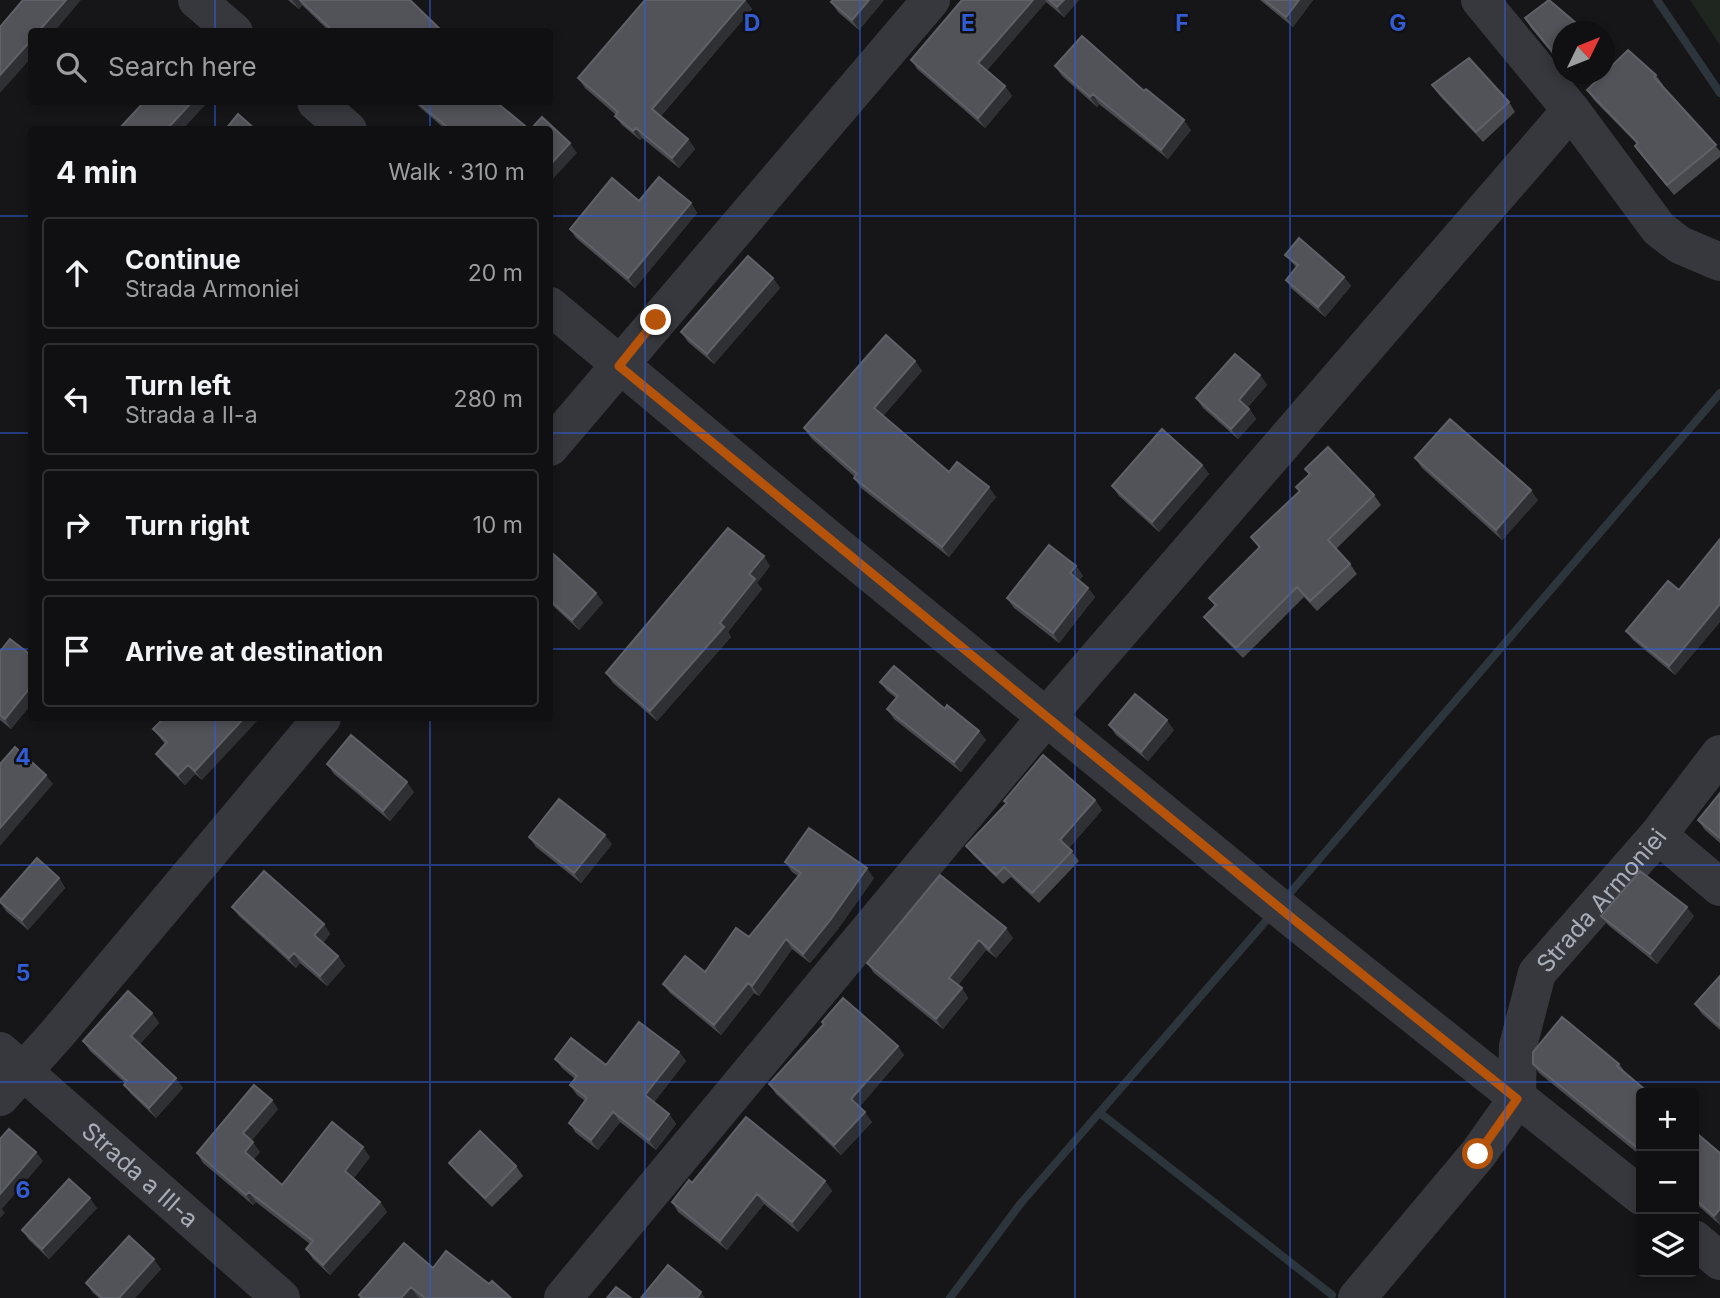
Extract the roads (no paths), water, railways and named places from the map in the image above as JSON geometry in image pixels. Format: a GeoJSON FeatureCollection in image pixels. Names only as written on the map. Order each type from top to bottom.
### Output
{"type":"FeatureCollection","features":[{"type":"Feature","properties":{"kind":"street"},"geometry":{"type":"LineString","coordinates":[[197,0],[229,28]]}},
{"type":"Feature","properties":{"kind":"street"},"geometry":{"type":"LineString","coordinates":[[553,443],[931,0]]}},
{"type":"Feature","properties":{"kind":"street"},"geometry":{"type":"LineString","coordinates":[[1480,0],[1571,110],[1658,229],[1680,245],[1720,262]]}},
{"type":"Feature","properties":{"kind":"street"},"geometry":{"type":"LineString","coordinates":[[319,105],[343,126]]}},
{"type":"Feature","properties":{"kind":"street"},"geometry":{"type":"LineString","coordinates":[[563,1298],[1047,716],[1571,110]]}},
{"type":"Feature","properties":{"kind":"street"},"geometry":{"type":"LineString","coordinates":[[553,309],[619,366],[1292,918],[1636,1192]]}},
{"type":"Feature","properties":{"kind":"street"},"geometry":{"type":"LineString","coordinates":[[8,1073],[319,721]]}},
{"type":"Feature","properties":{"kind":"street","name":"Strada Armoniei"},"geometry":{"type":"LineString","coordinates":[[1517,1099],[1518,1045],[1537,973],[1658,835],[1720,754]]}},
{"type":"Feature","properties":{"kind":"street"},"geometry":{"type":"LineString","coordinates":[[1658,835],[1720,887]]}},
{"type":"Feature","properties":{"kind":"street","name":"Strada a III-a"},"geometry":{"type":"LineString","coordinates":[[8,1073],[281,1298]]}},
{"type":"Feature","properties":{"kind":"street"},"geometry":{"type":"LineString","coordinates":[[1357,1298],[1478,1154],[1517,1099]]}},
{"type":"Feature","properties":{"kind":"street"},"geometry":{"type":"LineString","coordinates":[[1699,1243],[1720,1261]]}},
{"type":"Feature","properties":{"kind":"waterway"},"geometry":{"type":"LineString","coordinates":[[1657,0],[1720,93]]}},
{"type":"Feature","properties":{"kind":"waterway"},"geometry":{"type":"LineString","coordinates":[[1284,900],[1720,393]]}},
{"type":"Feature","properties":{"kind":"waterway"},"geometry":{"type":"LineString","coordinates":[[950,1298],[1021,1203],[1271,915]]}},
{"type":"Feature","properties":{"kind":"waterway"},"geometry":{"type":"LineString","coordinates":[[1100,1113],[1332,1295]]}}]}
